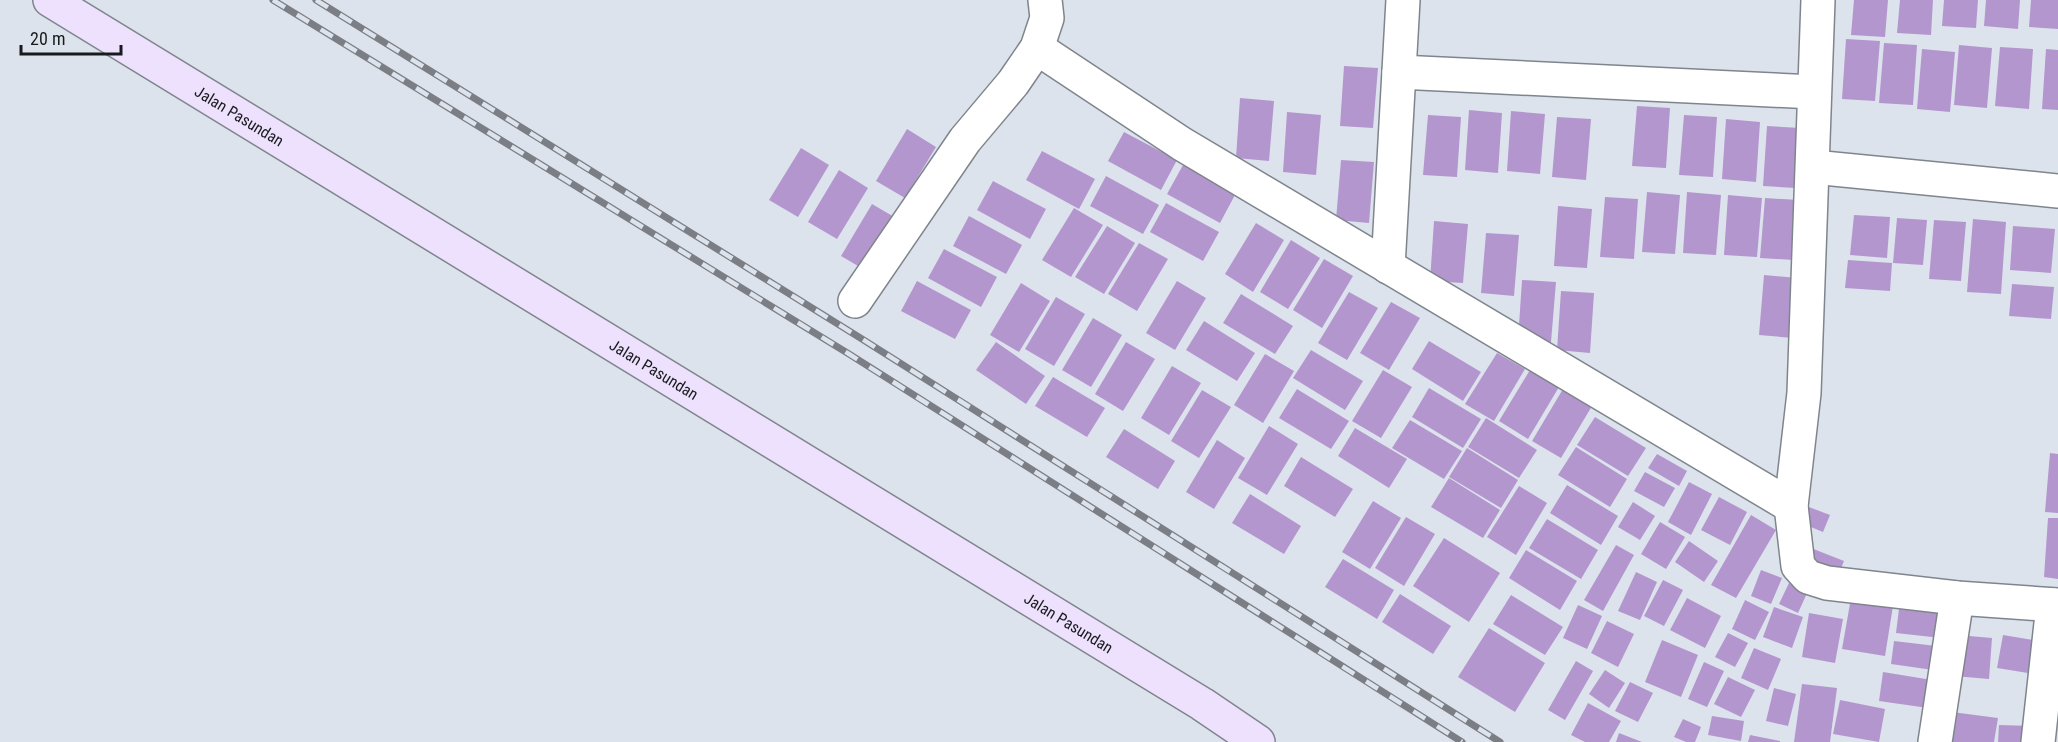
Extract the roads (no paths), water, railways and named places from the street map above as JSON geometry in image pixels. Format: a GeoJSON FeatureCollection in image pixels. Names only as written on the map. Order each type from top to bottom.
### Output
{"type":"FeatureCollection","features":[{"type":"Feature","properties":{"kind":"street","name":"Jalan Pasundan"},"geometry":{"type":"LineString","coordinates":[[50,0],[1202,704],[1258,742]]}},
{"type":"Feature","properties":{"kind":"street"},"geometry":{"type":"LineString","coordinates":[[855,301],[964,140],[1013,83],[1037,48],[1047,18],[1046,0]]}},
{"type":"Feature","properties":{"kind":"street"},"geometry":{"type":"LineString","coordinates":[[1388,267],[1403,0]]}},
{"type":"Feature","properties":{"kind":"street"},"geometry":{"type":"LineString","coordinates":[[1818,0],[1804,393],[1791,506],[1798,566],[1808,577],[1827,583],[1957,598],[2055,605],[2038,742]]}},
{"type":"Feature","properties":{"kind":"street"},"geometry":{"type":"LineString","coordinates":[[1037,48],[1182,144],[1791,506]]}},
{"type":"Feature","properties":{"kind":"street"},"geometry":{"type":"LineString","coordinates":[[1398,72],[1814,92]]}},
{"type":"Feature","properties":{"kind":"street"},"geometry":{"type":"LineString","coordinates":[[1813,167],[2058,191]]}},
{"type":"Feature","properties":{"kind":"street"},"geometry":{"type":"LineString","coordinates":[[1935,742],[1957,598]]}},
{"type":"Feature","properties":{"kind":"railway"},"geometry":{"type":"LineString","coordinates":[[273,0],[849,354],[1462,742]]}},
{"type":"Feature","properties":{"kind":"railway"},"geometry":{"type":"LineString","coordinates":[[316,0],[862,339],[1500,742]]}}]}
